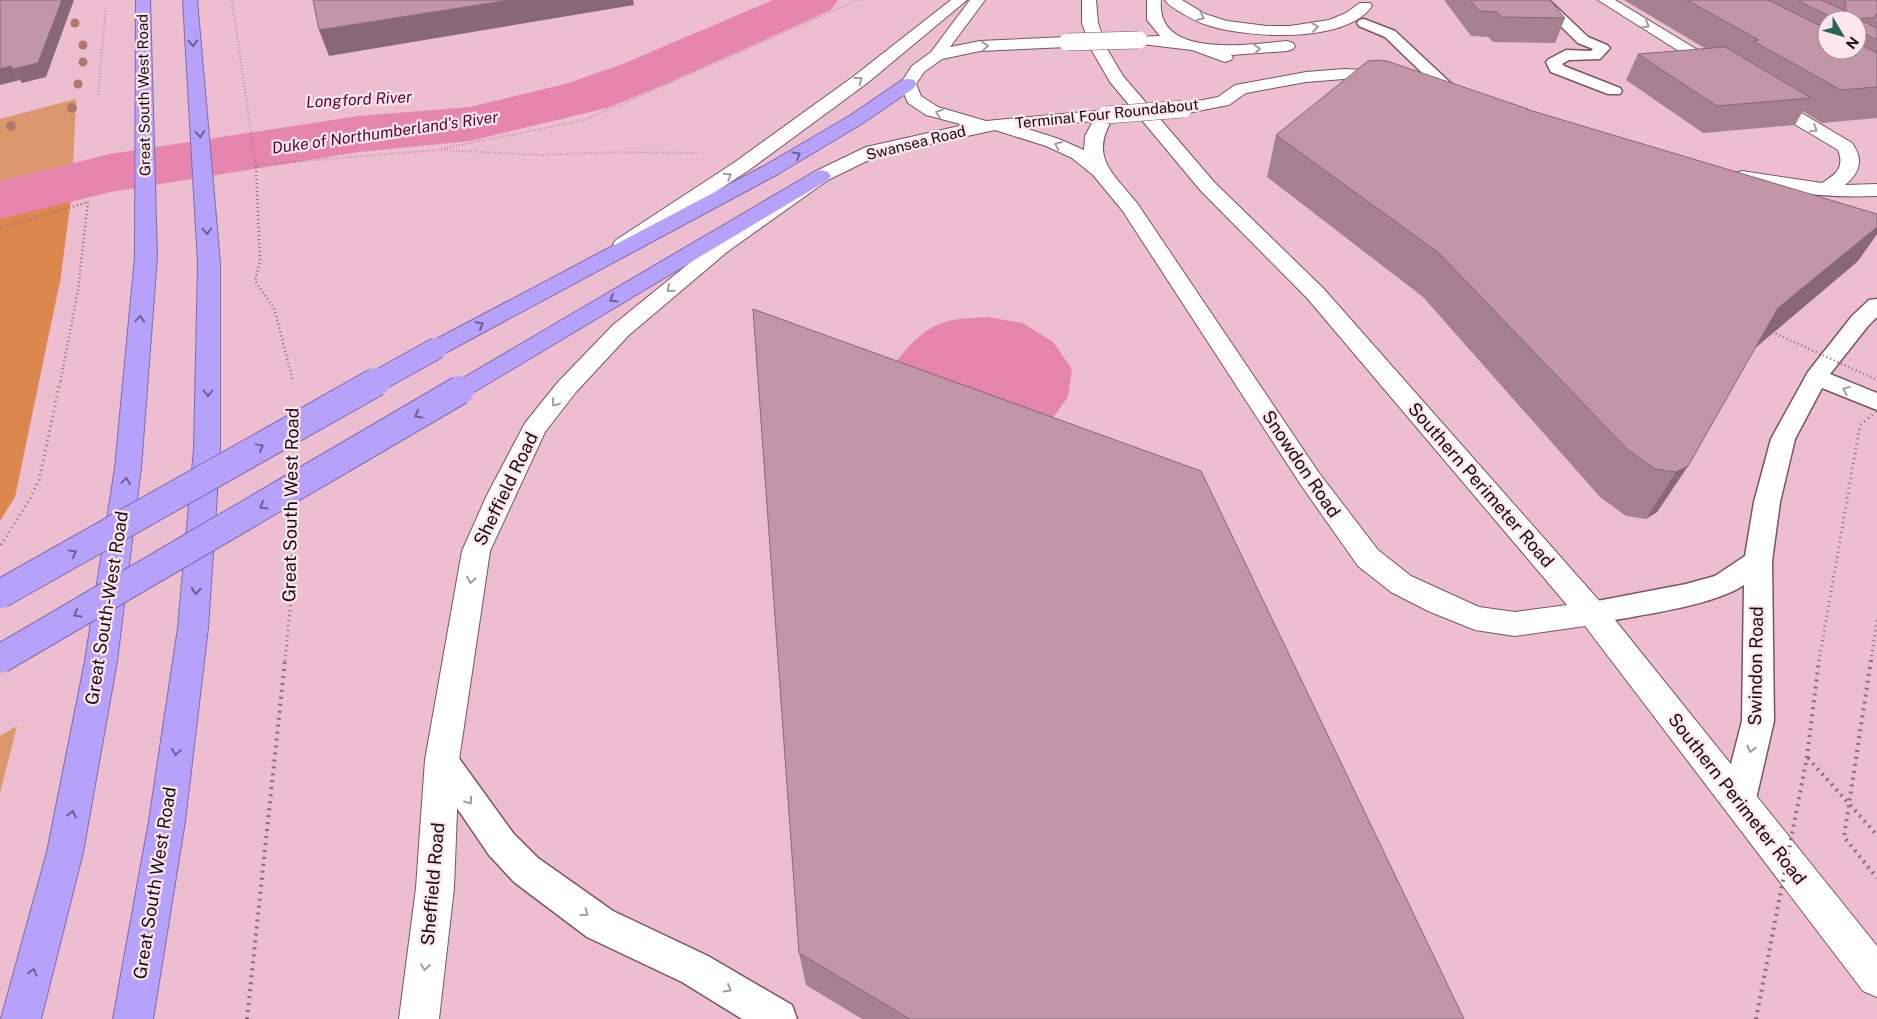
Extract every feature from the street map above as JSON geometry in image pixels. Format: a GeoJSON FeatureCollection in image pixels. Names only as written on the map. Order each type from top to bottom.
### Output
{"type":"FeatureCollection","features":[{"type":"Feature","properties":{"kind":"highway","name":"Great South West Road"},"geometry":{"type":"LineString","coordinates":[[142,0],[145,86],[145,189]]}},
{"type":"Feature","properties":{"kind":"highway","name":"Great South West Road"},"geometry":{"type":"LineString","coordinates":[[133,1019],[166,821],[194,618],[207,449],[209,263],[190,0]]}},
{"type":"Feature","properties":{"kind":"highway"},"geometry":{"type":"LineString","coordinates":[[0,594],[437,348],[771,170],[857,119],[908,84]]}},
{"type":"Feature","properties":{"kind":"highway"},"geometry":{"type":"LineString","coordinates":[[0,659],[821,176]]}},
{"type":"Feature","properties":{"kind":"highway","name":"Great South-West Road"},"geometry":{"type":"LineString","coordinates":[[21,1019],[65,852],[101,661],[128,468],[146,257],[145,189]]}},
{"type":"Feature","properties":{"kind":"street"},"geometry":{"type":"LineString","coordinates":[[599,260],[758,154],[860,80],[960,0]]}},
{"type":"Feature","properties":{"kind":"street"},"geometry":{"type":"LineString","coordinates":[[908,84],[918,69],[937,55],[978,0]]}},
{"type":"Feature","properties":{"kind":"street","name":"Southern Perimeter Road"},"geometry":{"type":"LineString","coordinates":[[1090,0],[1090,23],[1096,40],[1116,78],[1208,187],[1315,292],[1592,613],[1877,977]]}},
{"type":"Feature","properties":{"kind":"street"},"geometry":{"type":"LineString","coordinates":[[1154,0],[1152,12],[1157,26],[1176,41]]}},
{"type":"Feature","properties":{"kind":"street"},"geometry":{"type":"LineString","coordinates":[[1172,0],[1192,13],[1210,21],[1253,30],[1321,27],[1346,20],[1358,14],[1364,3]]}},
{"type":"Feature","properties":{"kind":"street"},"geometry":{"type":"LineString","coordinates":[[1605,0],[1735,80]]}},
{"type":"Feature","properties":{"kind":"street"},"geometry":{"type":"LineString","coordinates":[[1208,49],[1235,50],[1299,44],[1335,37],[1353,31],[1364,23],[1364,3]]}},
{"type":"Feature","properties":{"kind":"street"},"geometry":{"type":"LineString","coordinates":[[937,55],[980,46],[1139,40],[1176,41],[1208,49],[1226,57],[1239,78],[1306,77],[1344,74],[1391,77],[1450,91],[1468,98]]}},
{"type":"Feature","properties":{"kind":"street","name":"Terminal Four Roundabout"},"geometry":{"type":"LineString","coordinates":[[908,84],[914,99],[932,112],[992,126],[1183,109],[1223,101],[1239,78]]}},
{"type":"Feature","properties":{"kind":"street"},"geometry":{"type":"LineString","coordinates":[[1751,90],[1846,147],[1850,155],[1850,166],[1847,175],[1826,189]]}},
{"type":"Feature","properties":{"kind":"street","name":"Snowdon Road"},"geometry":{"type":"LineString","coordinates":[[1099,170],[1092,150],[1094,132],[1106,115]]}},
{"type":"Feature","properties":{"kind":"street","name":"Snowdon Road"},"geometry":{"type":"LineString","coordinates":[[992,126],[1049,141],[1077,154],[1099,170],[1130,207],[1310,479],[1368,558],[1401,584],[1475,618],[1514,624],[1592,613]]}},
{"type":"Feature","properties":{"kind":"street","name":"Swansea Road"},"geometry":{"type":"LineString","coordinates":[[821,176],[873,151],[992,126]]}},
{"type":"Feature","properties":{"kind":"street","name":"Sheffield Road"},"geometry":{"type":"LineString","coordinates":[[419,1019],[435,888],[442,760],[476,551],[501,495],[534,430],[567,387],[621,330],[720,248],[821,176]]}},
{"type":"Feature","properties":{"kind":"street"},"geometry":{"type":"LineString","coordinates":[[1759,199],[1728,182],[1826,189],[1877,190]]}},
{"type":"Feature","properties":{"kind":"lane"},"geometry":{"type":"LineString","coordinates":[[1540,0],[1583,40],[1602,48],[1595,56],[1566,55],[1554,62],[1557,69],[1614,91]]}},
{"type":"Feature","properties":{"kind":"lane"},"geometry":{"type":"LineString","coordinates":[[1364,23],[1390,34],[1450,91]]}},
{"type":"Feature","properties":{"kind":"lane","name":"Swindon Road"},"geometry":{"type":"LineString","coordinates":[[1739,799],[1758,721],[1758,561],[1767,502],[1783,439],[1816,377],[1871,318]]}},
{"type":"Feature","properties":{"kind":"lane"},"geometry":{"type":"LineString","coordinates":[[1816,377],[1877,402]]}},
{"type":"Feature","properties":{"kind":"lane"},"geometry":{"type":"LineString","coordinates":[[1592,613],[1686,595],[1724,584],[1758,561]]}},
{"type":"Feature","properties":{"kind":"lane"},"geometry":{"type":"LineString","coordinates":[[442,760],[501,844],[526,870],[600,924],[695,969],[778,1019]]}},
{"type":"Feature","properties":{"kind":"path"},"geometry":{"type":"LineString","coordinates":[[98,95],[107,0]]}},
{"type":"Feature","properties":{"kind":"path","name":"Great South West Road"},"geometry":{"type":"LineString","coordinates":[[232,0],[256,166],[260,261],[256,281],[274,308],[293,376],[293,386]]}},
{"type":"Feature","properties":{"kind":"path"},"geometry":{"type":"LineString","coordinates":[[256,166],[436,150],[585,120],[858,0]]}},
{"type":"Feature","properties":{"kind":"path"},"geometry":{"type":"LineString","coordinates":[[436,150],[542,155],[617,152],[758,154]]}},
{"type":"Feature","properties":{"kind":"path"},"geometry":{"type":"LineString","coordinates":[[0,228],[88,202],[75,307],[43,467],[38,485],[29,502],[7,532],[0,548]]}},
{"type":"Feature","properties":{"kind":"path"},"geometry":{"type":"LineString","coordinates":[[1772,332],[1877,380]]}},
{"type":"Feature","properties":{"kind":"path"},"geometry":{"type":"LineString","coordinates":[[1756,1019],[1807,757],[1814,691],[1860,425],[1877,411]]}},
{"type":"Feature","properties":{"kind":"path","name":"Great South West Road"},"geometry":{"type":"LineString","coordinates":[[247,1019],[291,600],[291,536]]}},
{"type":"Feature","properties":{"kind":"path"},"geometry":{"type":"LineString","coordinates":[[1877,619],[1844,837],[1877,878]]}},
{"type":"Feature","properties":{"kind":"path"},"geometry":{"type":"LineString","coordinates":[[1807,757],[1877,835]]}},
{"type":"Feature","properties":{"kind":"shaded area"},"geometry":{"type":"Polygon","coordinates":[[[76,99],[72,191],[60,281],[0,505],[0,119],[76,99]]]}},
{"type":"Feature","properties":{"kind":"shaded area"},"geometry":{"type":"Polygon","coordinates":[[[72,191],[60,281],[15,497],[0,521],[0,209],[72,191]]]}},
{"type":"Feature","properties":{"kind":"shaded area"},"geometry":{"type":"Polygon","coordinates":[[[988,317],[1023,323],[1053,342],[1072,369],[1068,397],[1030,449],[877,390],[908,347],[928,330],[953,320],[988,317]]]}},
{"type":"Feature","properties":{"kind":"shaded area"},"geometry":{"type":"Polygon","coordinates":[[[17,726],[0,793],[0,736],[17,726]]]}},
{"type":"Feature","properties":{"kind":"building"},"geometry":{"type":"Polygon","coordinates":[[[0,0],[62,0],[38,63],[13,69],[11,66],[0,69],[0,0]]]}},
{"type":"Feature","properties":{"kind":"building"},"geometry":{"type":"Polygon","coordinates":[[[313,0],[510,0],[319,30],[313,0]]]}},
{"type":"Feature","properties":{"kind":"building"},"geometry":{"type":"Polygon","coordinates":[[[1470,0],[1550,0],[1565,18],[1502,17],[1497,12],[1479,11],[1470,0]]]}},
{"type":"Feature","properties":{"kind":"building"},"geometry":{"type":"Polygon","coordinates":[[[1687,0],[1768,0],[1817,24],[1817,60],[1867,60],[1867,48],[1877,53],[1877,87],[1841,90],[1753,41],[1759,40],[1687,0]]]}},
{"type":"Feature","properties":{"kind":"building"},"geometry":{"type":"Polygon","coordinates":[[[1797,0],[1821,0],[1844,10],[1817,10],[1797,0]]]}},
{"type":"Feature","properties":{"kind":"building"},"geometry":{"type":"Polygon","coordinates":[[[1845,0],[1877,0],[1877,15],[1873,18],[1867,18],[1867,10],[1846,10],[1845,0]]]}},
{"type":"Feature","properties":{"kind":"building"},"geometry":{"type":"Polygon","coordinates":[[[1867,23],[1877,28],[1877,40],[1867,35],[1867,23]]]}},
{"type":"Feature","properties":{"kind":"building"},"geometry":{"type":"Polygon","coordinates":[[[1725,47],[1811,98],[1717,106],[1638,54],[1725,47]]]}},
{"type":"Feature","properties":{"kind":"building"},"geometry":{"type":"Polygon","coordinates":[[[1368,61],[1387,61],[1528,109],[1526,109],[1877,214],[1877,227],[1778,308],[1688,466],[1676,472],[1655,469],[1628,450],[1439,253],[1276,135],[1368,61]]]}},
{"type":"Feature","properties":{"kind":"building"},"geometry":{"type":"Polygon","coordinates":[[[753,309],[1201,471],[1464,1019],[910,1019],[799,953],[753,309]]]}},
{"type":"Feature","properties":{"kind":"waterway","name":"Duke of Northumberland's River"},"geometry":{"type":"LineString","coordinates":[[0,200],[110,173],[359,134],[470,124],[587,96],[644,74],[814,0]]}},
{"type":"Feature","properties":{"kind":"water label","name":"Longford River"},"geometry":{"type":"Point","coordinates":[359,99]}}]}
